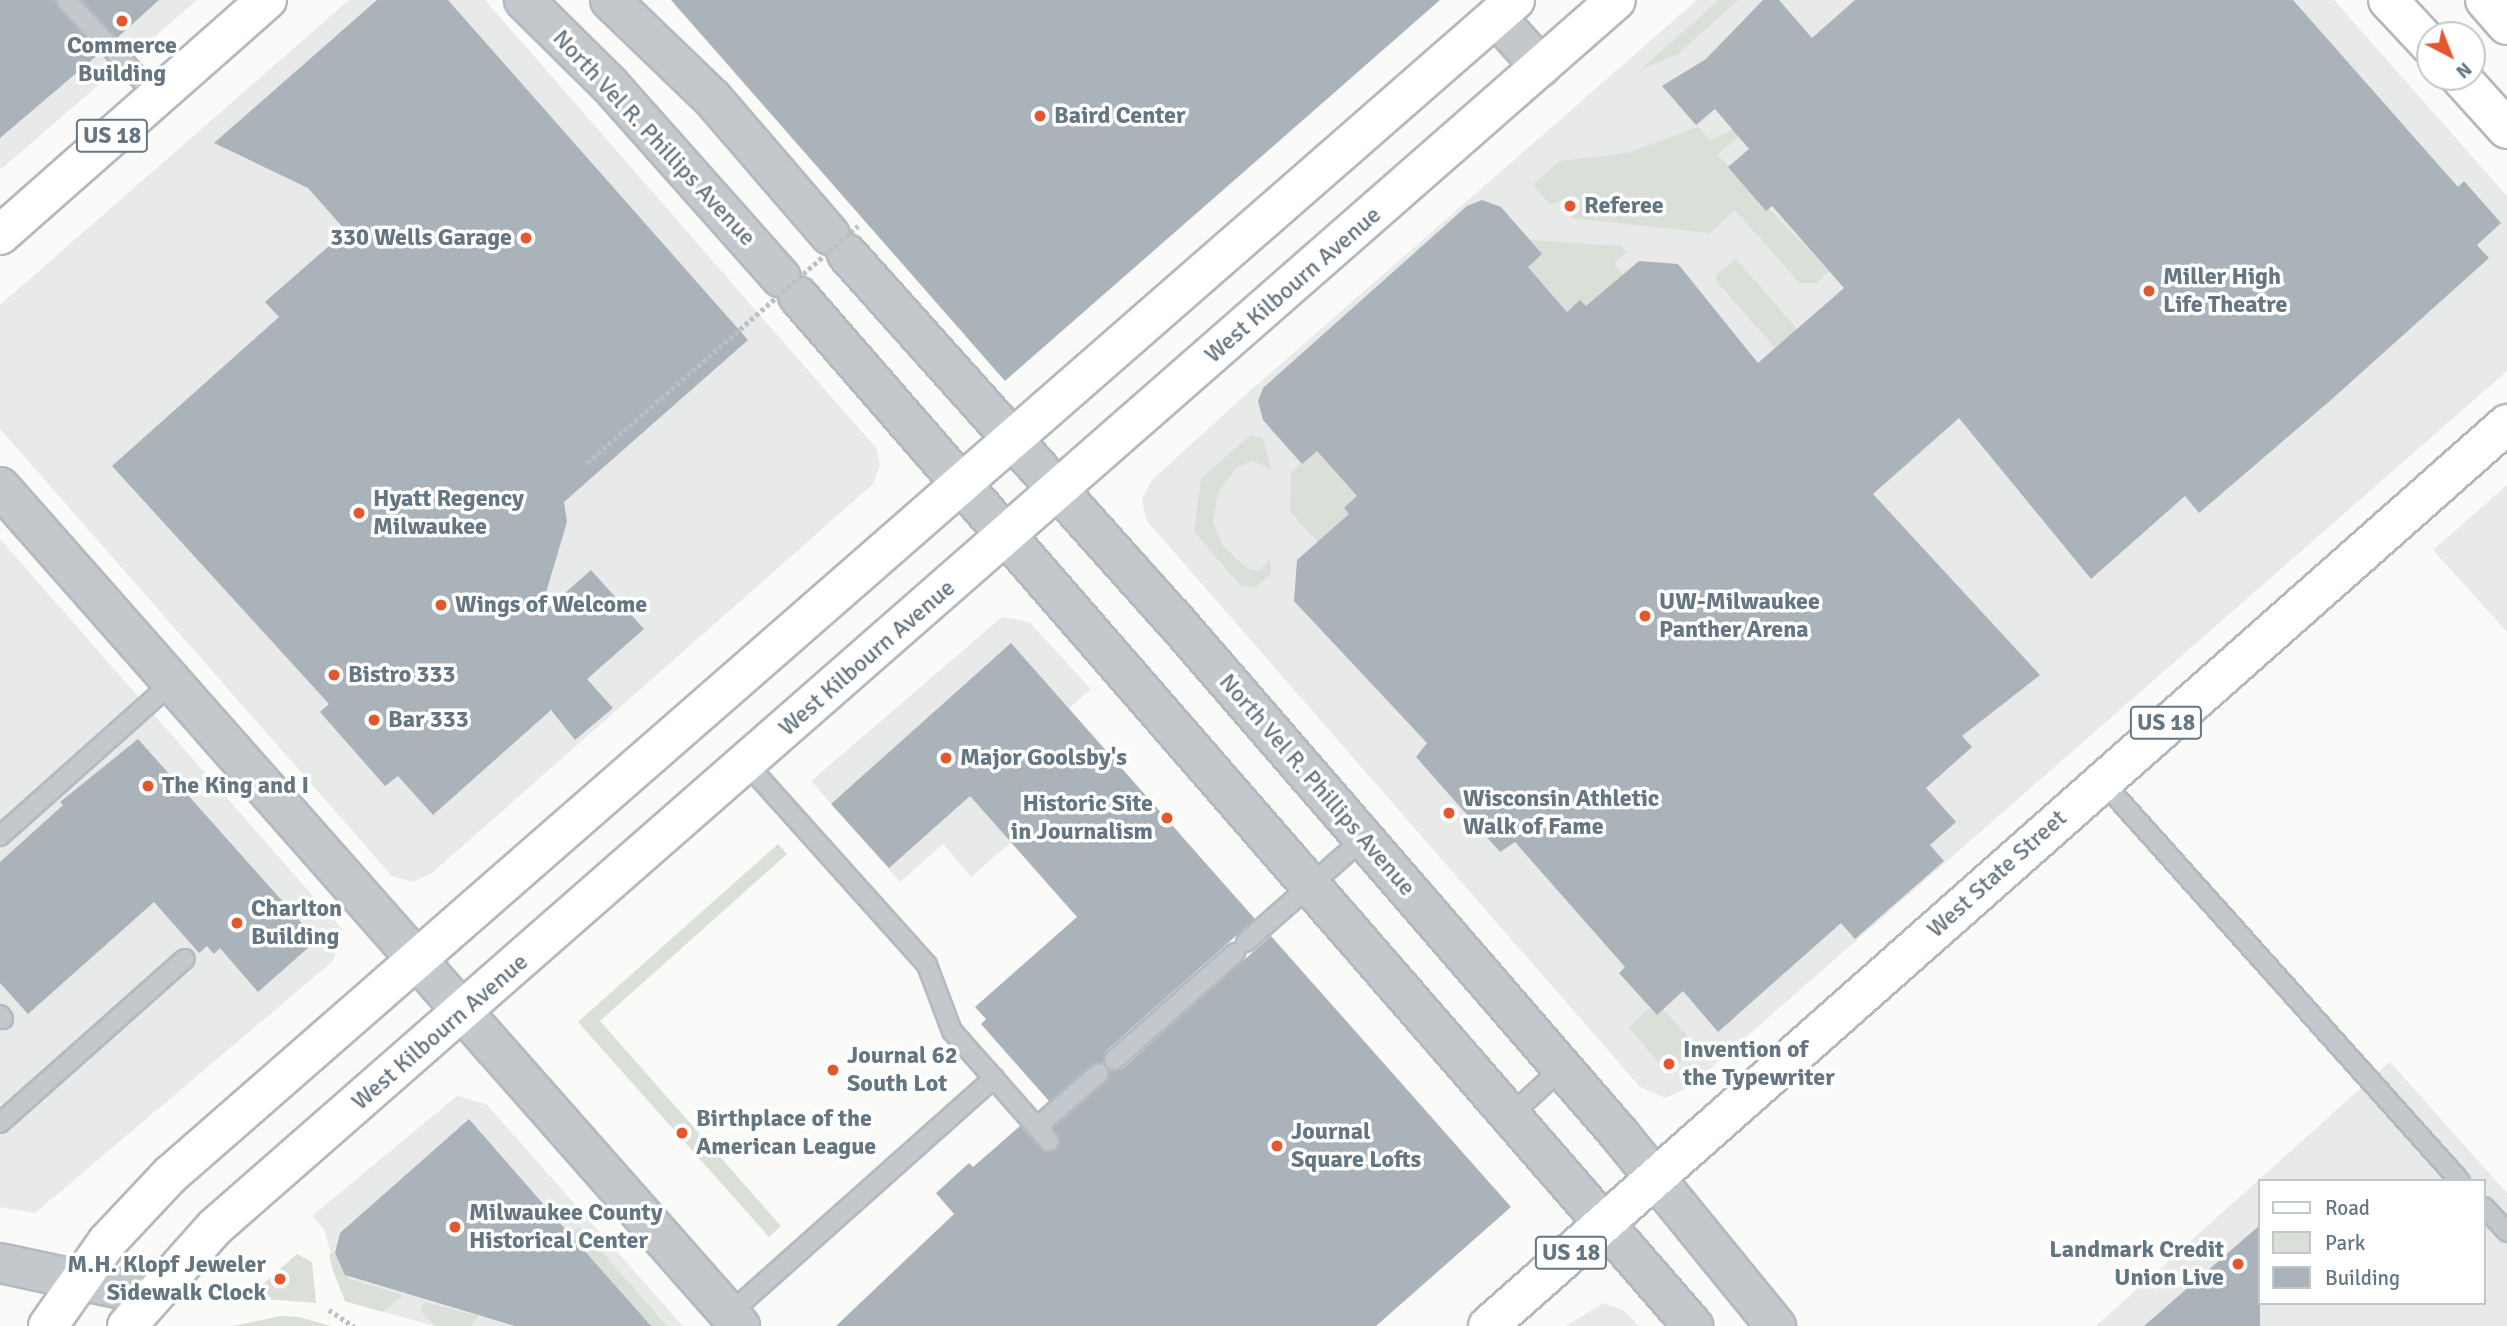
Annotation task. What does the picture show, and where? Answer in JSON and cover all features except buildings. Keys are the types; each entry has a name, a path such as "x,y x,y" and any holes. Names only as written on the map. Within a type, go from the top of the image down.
{"main road":[{"name":"US 18","path":"0,235 267,0"},
{"name":"West Kilbourn Avenue","path":"127,1326 149,1295 215,1227 1616,0"},
{"path":"2388,0 2416,30"},
{"path":"2485,0 2507,24"},
{"path":"48,1326 78,1280 143,1201 1506,8"},
{"path":"2472,91 2507,130"},
{"name":"West State Street","path":"1488,1326 1651,1178 2507,424"}],"street":[{"name":"North Vel R. Phillips Avenue","path":"524,0 609,84 789,287 1313,883 1693,1326"},
{"name":"North Vel R. Phillips Avenue","path":"610,0 712,98 845,238 1013,439 1562,1068 1776,1326"},
{"path":"1506,8 1541,67"},
{"path":"0,487 461,1013 735,1320"},
{"path":"0,1263 149,1295"}],"lane":[{"path":"66,0 157,97"},
{"path":"0,836 172,683"},
{"path":"746,763 927,965 952,1031 1043,1134 1099,1073"},
{"path":"2102,781 2458,1179"},
{"path":"1114,1060 1364,838"},
{"path":"0,1123 185,960"},
{"path":"1513,1113 1562,1068"},
{"path":"735,1320 994,1079"},
{"path":"2486,1209 2507,1233"}],"path":[{"path":"587,463 845,238"},
{"path":"329,1310 354,1326"}],"shaded area":[{"path":"0,0 197,0 0,170"},
{"path":"349,0 485,0 876,448 880,465 873,484 432,873 413,882 392,876 0,429 0,305"},
{"path":"1697,0 2334,0 2507,196 2507,371 1689,1087 1665,1098 1640,1087 1146,520 1142,499 1151,481 1243,397"},
{"path":"2507,485 2507,632 2433,550"},
{"path":"0,539 342,929 333,961 35,1213 0,1207"},
{"path":"1002,617 1029,622 1091,689 970,796 1011,842 971,877 943,844 900,882 811,781"},
{"path":"2390,1062 2507,1193 2507,1326 2096,1326 2258,1181 2258,1305 2486,1305 2486,1179 2260,1179"},
{"name":"Milwaukee County Historical Center","path":"457,1096 486,1104 683,1326 435,1326 345,1301 324,1229 312,1216"},
{"path":"1603,1303 1623,1310 1639,1326 1566,1326"}],"green space":[{"path":"1719,0 1738,0 1678,54 1640,70"},
{"path":"1698,127 1710,141 1735,128 1741,134 1717,155 1829,271 1817,283 1800,283 1735,210 1710,233 1571,218 1581,202 1574,195 1551,205 1533,185 1559,161 1628,153"},
{"path":"1530,240 1621,246 1627,252 1614,264 1626,279 1590,310 1567,312 1528,267 1542,254"},
{"path":"1736,259 1807,340 1785,359 1717,282 1716,275"},
{"path":"1250,435 1263,438 1271,469 1252,461 1236,468 1218,492 1213,522 1223,546 1248,569 1260,571 1270,559 1271,574 1256,587 1241,586 1194,532 1201,479"},
{"path":"1317,451 1357,496 1353,519 1318,542 1290,512 1291,472"},
{"path":"778,844 787,854 600,1021 781,1226 769,1237 578,1022"},
{"path":"1656,1001 1696,1046 1674,1068 1663,1067 1629,1028"},
{"path":"580,1227 667,1326 644,1326 571,1235"},
{"path":"335,1253 349,1279 403,1295 383,1312 345,1301 329,1254"},
{"path":"297,1254 312,1262 316,1303 265,1299 260,1287"},
{"path":"424,1302 478,1316 471,1326 435,1326 421,1311"},
{"path":"281,1316 299,1317 331,1326 233,1326"}],"place":[{"name":"Commerce Building","path":"122,21"},
{"name":"Baird Center","path":"1040,116"},
{"name":"Referee","path":"1570,206"},
{"name":"330 Wells Garage","path":"526,238"},
{"name":"Miller High Life Theatre","path":"2149,291"},
{"name":"Hyatt Regency Milwaukee","path":"359,513"},
{"name":"Wings of Welcome","path":"441,605"},
{"name":"UW-Milwaukee Panther Arena","path":"1645,616"},
{"name":"Bistro 333","path":"334,675"},
{"name":"Bar 333","path":"374,720"},
{"name":"Major Goolsby's","path":"946,758"},
{"name":"The King and I","path":"148,786"},
{"name":"Wisconsin Athletic Walk of Fame","path":"1449,813"},
{"name":"Historic Site in Journalism","path":"1167,818"},
{"name":"Charlton Building","path":"237,923"},
{"name":"Invention of the Typewriter","path":"1669,1064"},
{"name":"Journal 62 South Lot","path":"833,1070"},
{"name":"Birthplace of the American League","path":"682,1133"},
{"name":"Journal Square Lofts","path":"1277,1146"},
{"name":"Milwaukee County Historical Center","path":"455,1227"},
{"name":"Landmark Credit Union Live","path":"2238,1264"},
{"name":"M.H. Klopf Jeweler Sidewalk Clock","path":"280,1279"}]}
